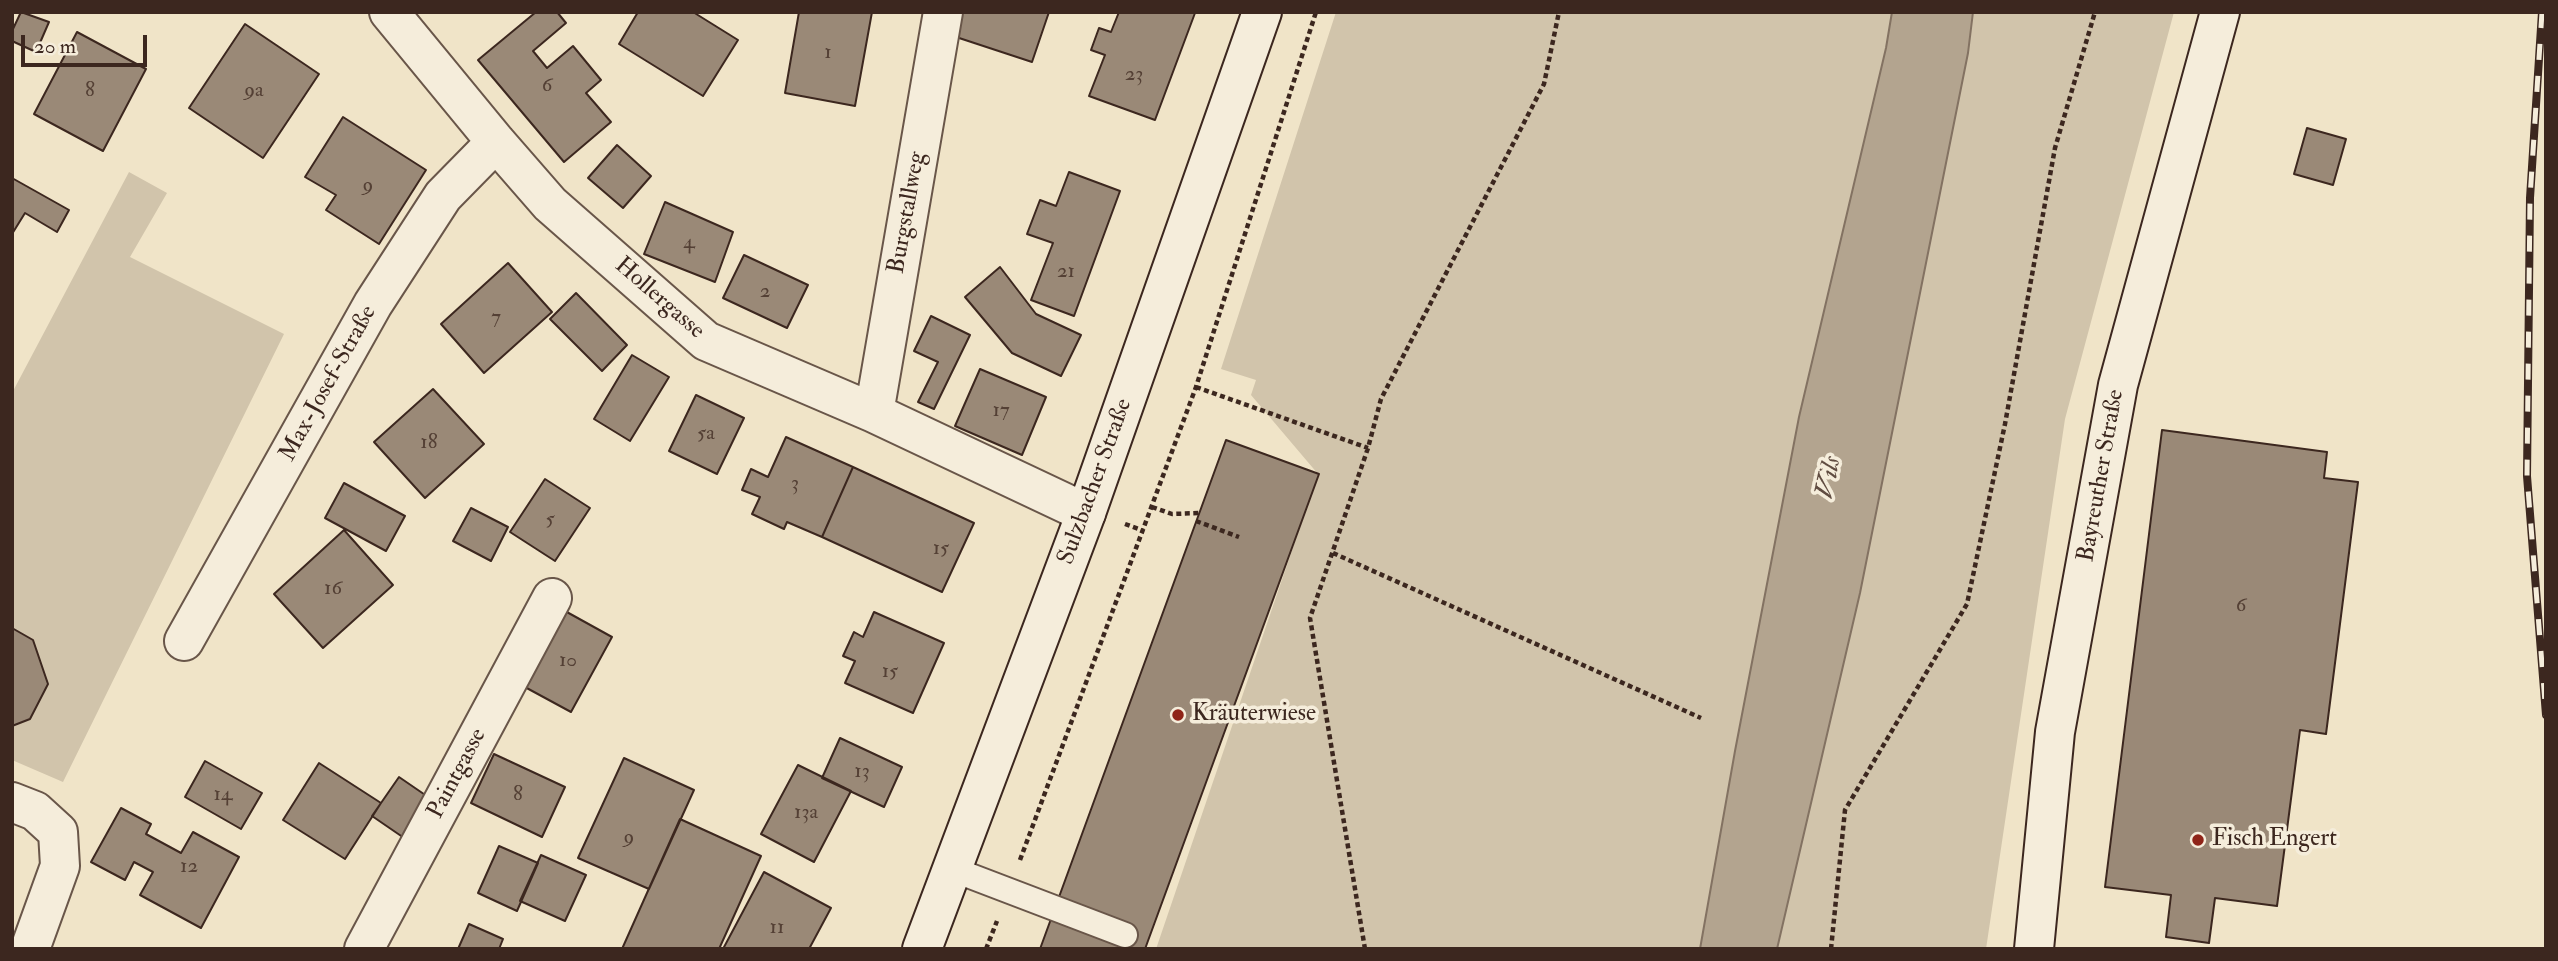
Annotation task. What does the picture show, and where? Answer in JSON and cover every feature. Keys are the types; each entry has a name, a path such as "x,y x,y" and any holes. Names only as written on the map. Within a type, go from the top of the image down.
{"street":[{"name":"Hollergasse","path":"389,12 495,142 550,204 706,341 874,414 1086,513"},
{"name":"Burgstallweg","path":"874,414 943,12"},
{"name":"Sulzbacher Straße","path":"922,949 1086,513 1262,12"},
{"name":"Bayreuther Straße","path":"2034,949 2055,732 2118,385 2220,12"},
{"name":"Max-Josef-Straße","path":"184,641 373,304 443,196 495,142"},
{"name":"Paintgasse","path":"364,949 552,598"},
{"path":"12,802 36,811 58,832 60,866 30,949"}],"lane":[{"path":"952,869 1125,934"}],"path":[{"path":"986,949 1196,387 1316,12"},
{"path":"1365,949 1310,618 1368,447 1381,399 1544,83 1559,12"},
{"path":"1831,949 1845,810 1967,604 2005,424 2055,148 2095,12"},
{"path":"1196,387 1368,447"},
{"path":"1152,507 1172,514 1199,513"},
{"path":"1196,522 1239,537"},
{"path":"1333,553 1701,718"}],"shaded area":[{"path":"1336,12 2174,12 2065,419 1986,949 1156,949 1318,474 1251,395 1256,380 1221,369"},
{"path":"129,172 167,193 130,257 284,334 63,782 12,760 12,393"}],"water":[{"name":"Vils","path":"1892,12 1973,12 1968,53 1860,593 1777,949 1700,949 1799,417 1886,48"}],"building":[{"path":"21,12 49,22 36,52 12,41 12,31"},
{"path":"536,12 557,12 566,23 533,51 547,68 573,46 601,80 586,93 611,122 564,162 478,60"},
{"path":"638,12 693,12 738,40 703,96 619,44"},
{"path":"799,12 872,12 855,106 785,93"},
{"path":"961,12 1049,12 1032,62 953,36"},
{"path":"1119,12 1195,13 1155,120 1089,96 1105,55 1091,50 1099,28 1111,32"},
{"path":"245,24 319,74 263,158 189,108"},
{"path":"77,32 146,69 103,151 34,114"},
{"path":"343,117 426,170 379,244 326,210 336,195 305,177"},
{"path":"2307,128 2346,139 2333,185 2294,174"},
{"path":"617,145 651,176 623,208 588,178"},
{"path":"1069,172 1120,191 1074,316 1031,300 1053,243 1027,234 1040,200 1056,206"},
{"path":"12,178 69,210 57,232 25,213 12,234"},
{"path":"665,202 733,232 715,282 644,254"},
{"path":"744,255 808,285 787,328 723,298"},
{"path":"508,263 552,312 484,373 441,324"},
{"path":"1000,267 1036,314 1081,335 1061,376 1012,353 965,297"},
{"path":"576,293 627,345 602,371 550,319"},
{"path":"931,316 970,335 934,409 918,402 938,362 914,351"},
{"path":"632,355 669,377 630,441 594,419"},
{"path":"980,369 1046,397 1022,455 955,426"},
{"path":"433,389 484,444 425,498 374,442"},
{"path":"696,395 744,418 717,474 669,451"},
{"path":"2162,430 2327,452 2324,478 2358,482 2326,734 2300,730 2277,906 2215,898 2209,943 2166,937 2171,895 2105,887"},
{"path":"786,437 853,467 822,537 787,522 784,529 752,514 760,497 742,490 751,469 768,477"},
{"name":"Kräuterwiese","path":"1226,440 1319,474 1145,949 1040,949"},
{"path":"853,467 974,523 942,592 822,537"},
{"path":"545,479 590,508 555,561 510,532"},
{"path":"344,483 405,516 386,551 325,518"},
{"path":"471,508 508,527 491,561 453,541"},
{"path":"344,530 393,585 323,648 274,594"},
{"path":"565,611 612,637 571,712 523,686"},
{"path":"874,612 944,643 913,713 845,683 855,661 843,656 854,632 863,637"},
{"path":"12,628 33,640 48,684 30,719 12,726"},
{"path":"840,738 902,767 884,807 822,778"},
{"path":"494,754 565,787 542,837 471,803"},
{"path":"624,758 694,790 649,889 578,858"},
{"path":"205,761 262,793 241,829 185,797"},
{"path":"319,763 381,803 345,859 283,820"},
{"path":"798,765 851,791 814,862 761,834"},
{"path":"399,777 434,801 407,840 372,816"},
{"path":"121,808 151,824 146,834 181,853 193,832 239,857 201,928 140,895 153,872 134,862 125,880 91,862"},
{"path":"680,819 761,856 719,949 622,949"},
{"path":"499,846 538,863 517,911 478,893"},
{"path":"541,855 586,875 565,921 520,901"},
{"path":"764,872 831,908 809,949 723,949"},
{"path":"469,924 503,939 499,949 458,949"}],"railway":[{"path":"2542,12 2530,198 2527,476 2546,715"}],"place":[{"name":"Kräuterwiese","path":"1178,715"},
{"name":"Fisch Engert","path":"2198,840"}]}
